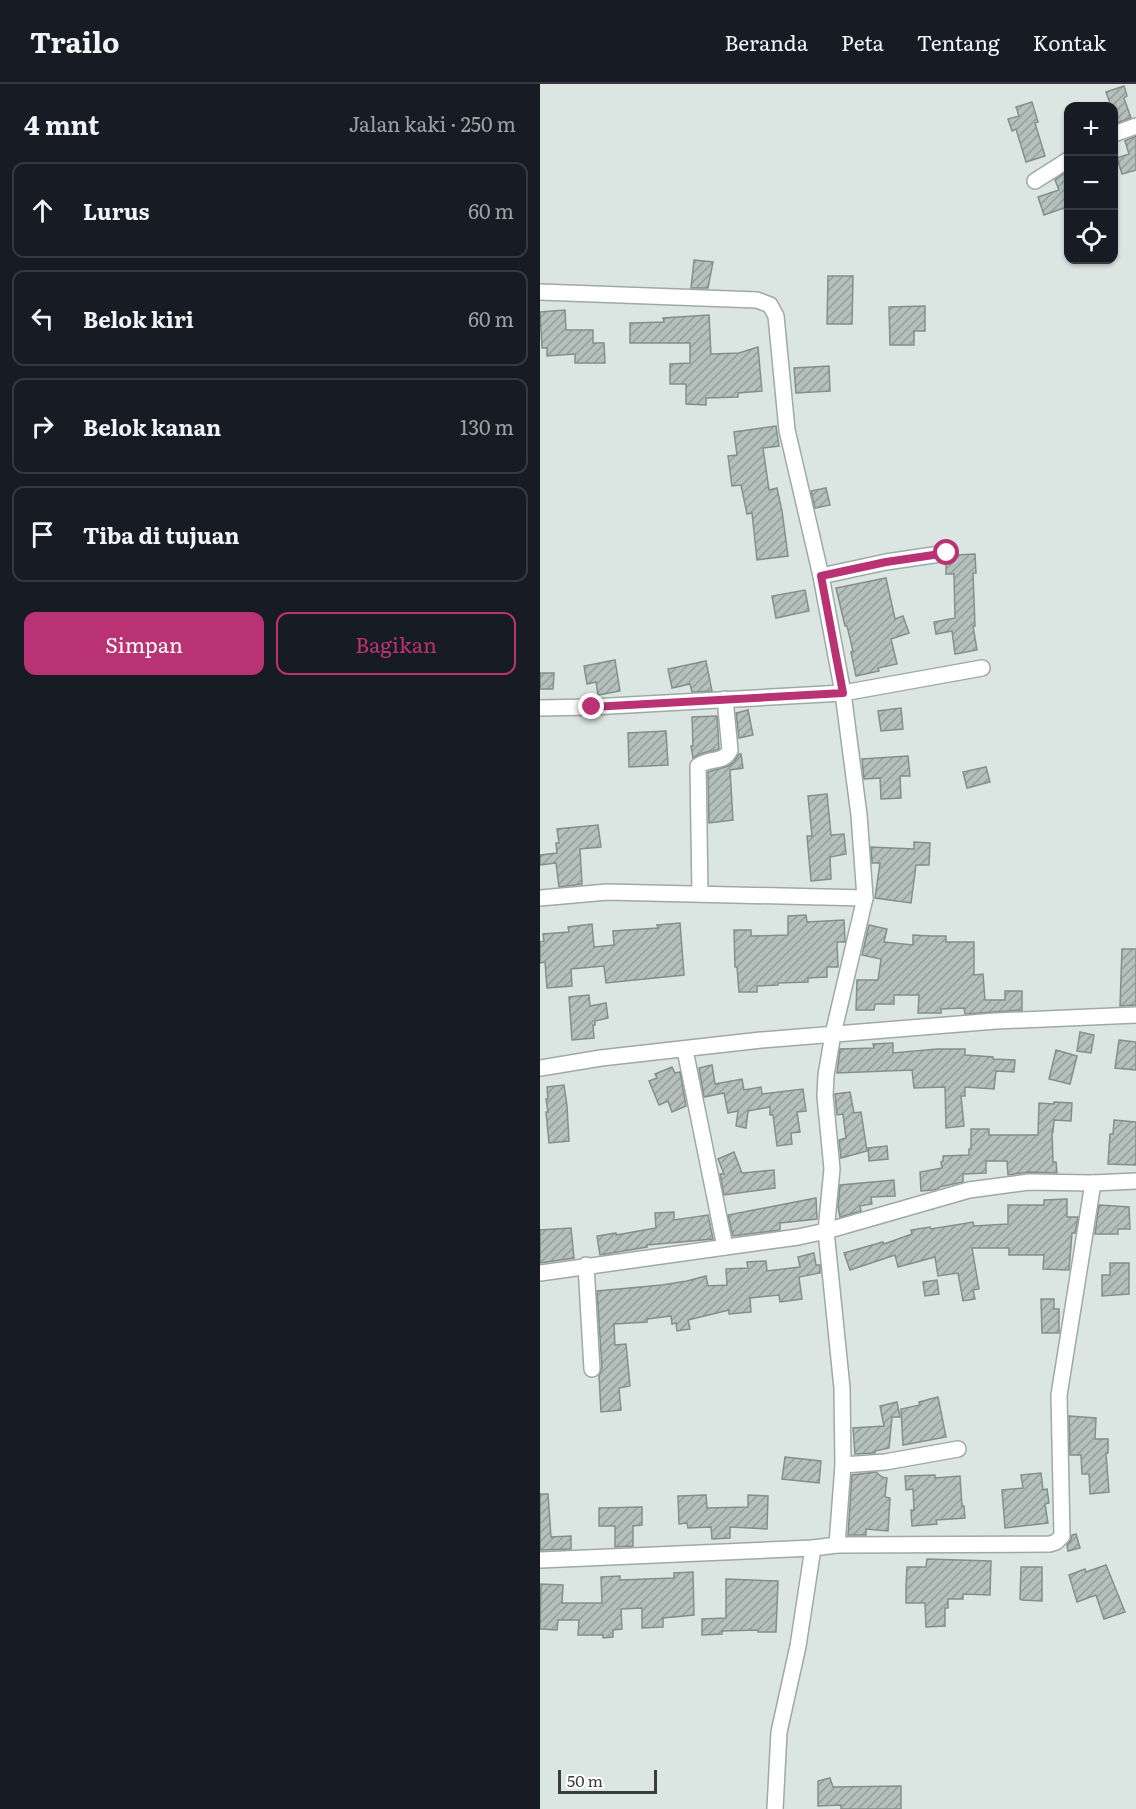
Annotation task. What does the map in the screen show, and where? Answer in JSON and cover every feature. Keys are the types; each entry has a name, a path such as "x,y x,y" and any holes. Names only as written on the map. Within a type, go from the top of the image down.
{"street":[{"path":"1118,132 1136,126"},
{"path":"1035,181 1064,163"},
{"path":"540,292 757,300 770,305 776,316 787,430 821,576 843,693 859,815 865,898 832,1034 826,1085 832,1168 826,1230 842,1388 843,1464 837,1545"},
{"path":"821,576 886,562 947,553"},
{"path":"540,708 843,693 981,668"},
{"path":"700,894 698,766 704,762 722,759 729,753 725,699"},
{"path":"540,898 607,892 865,898"},
{"path":"540,1068 601,1058 761,1040 996,1021 1136,1015"},
{"path":"685,1050 725,1247"},
{"path":"540,1272 798,1237 969,1190 1029,1182 1136,1181"},
{"path":"540,1560 837,1545 1050,1544 1060,1539 1062,1536 1059,1395 1093,1183"},
{"path":"586,1265 592,1368"},
{"path":"843,1464 885,1462 958,1449"},
{"path":"775,1809 779,1732 798,1646 813,1548"}],"building":[{"path":"1124,86 1127,96 1124,98 1131,118 1118,122 1118,102 1110,102 1106,92"},
{"path":"1032,102 1038,122 1035,123 1045,156 1026,162 1016,129 1012,131 1008,119 1019,116 1016,107"},
{"path":"1136,136 1136,170 1122,174 1118,158 1129,154 1125,141"},
{"path":"1064,174 1064,208 1044,215 1038,197 1059,190 1055,180"},
{"path":"694,260 713,262 708,288 691,288"},
{"path":"828,276 853,276 852,324 827,324"},
{"path":"925,306 925,331 914,331 914,345 890,345 889,307"},
{"path":"565,310 566,330 593,330 593,343 604,343 605,363 575,363 575,354 547,356 547,348 542,348 540,312"},
{"path":"709,315 711,354 739,353 758,347 762,391 738,393 738,397 706,398 706,405 686,404 686,384 670,384 670,364 690,363 690,343 630,343 630,323 664,322 663,318"},
{"path":"829,366 830,391 796,393 794,368"},
{"path":"776,426 779,446 763,448 769,490 777,488 788,556 757,560 752,513 747,514 741,485 732,486 728,456 737,455 734,432"},
{"path":"826,488 830,505 815,508 811,491"},
{"path":"975,554 976,573 973,573 975,626 973,626 977,650 955,654 952,631 936,634 934,622 955,618 954,574 946,574 946,563 953,561 956,555"},
{"path":"886,578 895,619 903,616 909,633 891,639 897,664 856,676 851,652 853,651 836,588"},
{"path":"805,590 809,611 776,618 772,596"},
{"path":"615,660 620,691 598,695 596,682 587,684 584,666"},
{"path":"706,661 712,691 692,692 690,684 672,688 668,669"},
{"path":"540,673 554,673 553,689 540,689"},
{"path":"901,708 903,729 881,731 878,711"},
{"path":"748,710 753,735 739,738 736,713"},
{"path":"717,716 719,749 693,758 692,717"},
{"path":"666,731 668,765 629,767 628,733"},
{"path":"741,754 743,768 730,770 733,820 709,823 708,772 728,766"},
{"path":"908,756 910,776 900,776 901,798 881,799 880,778 864,779 862,759"},
{"path":"986,767 990,782 967,788 963,772"},
{"path":"827,794 831,835 844,834 846,854 830,857 831,879 811,881 807,836 812,836 808,796"},
{"path":"598,825 601,847 580,849 582,884 559,887 556,863 540,865 540,855 557,853 556,843 559,843 557,829"},
{"path":"914,842 930,843 929,865 916,865 911,903 875,898 880,863 872,863 871,847 914,849"},
{"path":"806,915 807,922 844,920 845,942 837,942 838,967 827,967 827,977 808,978 808,982 757,986 757,992 739,992 737,967 735,967 734,930 751,930 751,936 788,935 788,916"},
{"path":"680,923 684,975 606,983 604,966 571,969 572,986 547,988 545,962 540,963 540,942 544,941 543,934 569,932 568,927 592,924 594,947 614,945 613,931 658,928 657,925"},
{"path":"869,925 887,929 884,942 913,945 913,935 946,936 946,942 974,942 974,975 983,974 985,1000 1005,1000 1005,991 1022,991 1022,1010 965,1014 964,1008 941,1009 941,1013 918,1013 919,995 894,995 894,1004 875,1004 874,1010 856,1010 857,980 878,980 881,959 862,955"},
{"path":"1122,949 1136,949 1136,1005 1120,1006"},
{"path":"589,995 590,1006 606,1003 608,1018 595,1021 594,1038 572,1040 569,997"},
{"path":"1080,1032 1094,1035 1091,1053 1077,1051"},
{"path":"1119,1040 1136,1042 1136,1070 1115,1068"},
{"path":"893,1043 893,1053 965,1049 965,1055 1015,1060 1014,1072 996,1071 994,1089 965,1087 965,1096 961,1096 964,1126 946,1128 945,1087 914,1088 912,1070 837,1073 840,1049 874,1048 873,1044"},
{"path":"1056,1050 1077,1056 1070,1084 1049,1079"},
{"path":"712,1065 715,1084 742,1079 744,1090 761,1087 762,1094 803,1089 806,1111 797,1112 800,1132 791,1133 792,1144 777,1146 770,1107 748,1111 746,1128 736,1126 738,1111 728,1113 724,1093 704,1097 699,1068"},
{"path":"672,1067 675,1073 680,1072 686,1106 672,1112 668,1101 659,1105 649,1081 657,1078 655,1074"},
{"path":"564,1085 569,1141 549,1143 546,1112 548,1112 547,1087"},
{"path":"850,1092 854,1113 861,1112 867,1151 841,1158 839,1140 846,1138 843,1114 837,1115 835,1094"},
{"path":"1054,1102 1072,1103 1071,1121 1054,1120 1053,1162 1056,1162 1057,1173 1029,1172 1008,1175 1007,1161 986,1161 986,1173 963,1174 963,1182 921,1191 920,1172 942,1168 943,1156 969,1155 971,1129 989,1129 989,1135 1038,1135 1039,1103 1054,1104"},
{"path":"1114,1120 1136,1122 1136,1165 1108,1164 1110,1134 1113,1134"},
{"path":"887,1146 888,1159 869,1161 868,1148"},
{"path":"734,1152 742,1173 774,1170 775,1188 724,1195 720,1174 724,1174 718,1159"},
{"path":"894,1180 895,1196 871,1197 872,1204 860,1206 861,1211 840,1217 838,1207 840,1185"},
{"path":"816,1198 817,1219 780,1223 780,1230 733,1236 728,1215"},
{"path":"1067,1199 1067,1217 1078,1217 1075,1233 1072,1233 1069,1270 1043,1269 1044,1255 1009,1255 1009,1248 972,1248 979,1289 973,1290 975,1299 963,1301 958,1273 938,1276 935,1257 898,1267 895,1255 850,1270 844,1253 883,1242 884,1244 912,1234 911,1230 973,1222 974,1226 1008,1224 1008,1205 1044,1205 1044,1200"},
{"path":"1099,1205 1129,1207 1130,1229 1118,1229 1118,1234 1095,1234"},
{"path":"674,1212 674,1220 708,1215 713,1239 647,1245 647,1247 600,1255 597,1236 656,1228 655,1213"},
{"path":"571,1228 574,1258 540,1263 540,1230"},
{"path":"814,1253 816,1265 820,1265 820,1273 799,1277 802,1299 780,1302 779,1295 750,1298 751,1312 729,1314 729,1310 688,1320 690,1329 677,1331 676,1323 672,1324 671,1316 647,1319 647,1322 614,1324 615,1345 626,1344 630,1386 619,1388 621,1410 601,1412 599,1376 602,1368 597,1291 662,1285 706,1276 708,1286 727,1285 726,1269 748,1268 747,1262 766,1261 767,1271 800,1267 798,1257"},
{"path":"1110,1263 1129,1263 1129,1294 1102,1296 1102,1275 1110,1275"},
{"path":"937,1280 939,1294 925,1296 923,1282"},
{"path":"1041,1299 1054,1299 1054,1309 1059,1309 1059,1333 1042,1333"},
{"path":"938,1397 946,1437 903,1445 901,1409 920,1405 919,1402"},
{"path":"897,1402 900,1417 892,1417 889,1448 875,1451 875,1453 855,1454 853,1428 884,1426 880,1406"},
{"path":"1069,1416 1096,1418 1095,1439 1108,1439 1108,1453 1106,1453 1109,1492 1090,1494 1089,1474 1082,1474 1081,1455 1070,1455"},
{"path":"785,1457 821,1461 819,1483 782,1479"},
{"path":"876,1472 887,1478 885,1497 890,1498 888,1531 866,1529 866,1535 848,1535 852,1475"},
{"path":"1041,1473 1043,1490 1047,1489 1049,1503 1045,1504 1048,1523 1005,1528 1002,1490 1023,1488 1021,1475"},
{"path":"935,1475 935,1478 960,1476 965,1518 936,1520 937,1524 912,1526 913,1489 906,1490 905,1476"},
{"path":"540,1494 548,1494 551,1537 571,1536 571,1549 540,1550"},
{"path":"706,1495 707,1508 748,1507 748,1495 768,1496 767,1529 730,1527 730,1538 712,1539 711,1527 688,1528 687,1523 679,1524 678,1496"},
{"path":"642,1507 642,1525 633,1526 633,1546 615,1547 615,1526 599,1526 599,1508"},
{"path":"1076,1534 1080,1548 1068,1551 1067,1545 1072,1535"},
{"path":"927,1559 991,1561 990,1595 963,1594 963,1599 948,1599 948,1608 945,1608 945,1626 926,1627 925,1603 906,1603 906,1586 907,1567 926,1567"},
{"path":"1106,1565 1125,1612 1104,1619 1096,1595 1077,1602 1069,1575"},
{"path":"1021,1567 1042,1567 1042,1601 1020,1599"},
{"path":"693,1572 694,1615 663,1618 663,1627 642,1628 642,1608 621,1609 622,1629 613,1630 613,1637 578,1635 579,1620 558,1620 557,1630 540,1629 541,1584 563,1585 562,1603 602,1603 601,1577 620,1576 620,1580 674,1578 674,1573"},
{"path":"726,1579 778,1581 776,1632 722,1631 722,1634 702,1635 702,1619 726,1618"},
{"path":"830,1778 833,1787 901,1786 901,1809 841,1809 841,1805 818,1806 818,1781"}],"route":[{"path":"592,707 843,693 821,576 886,562 947,553"}]}
